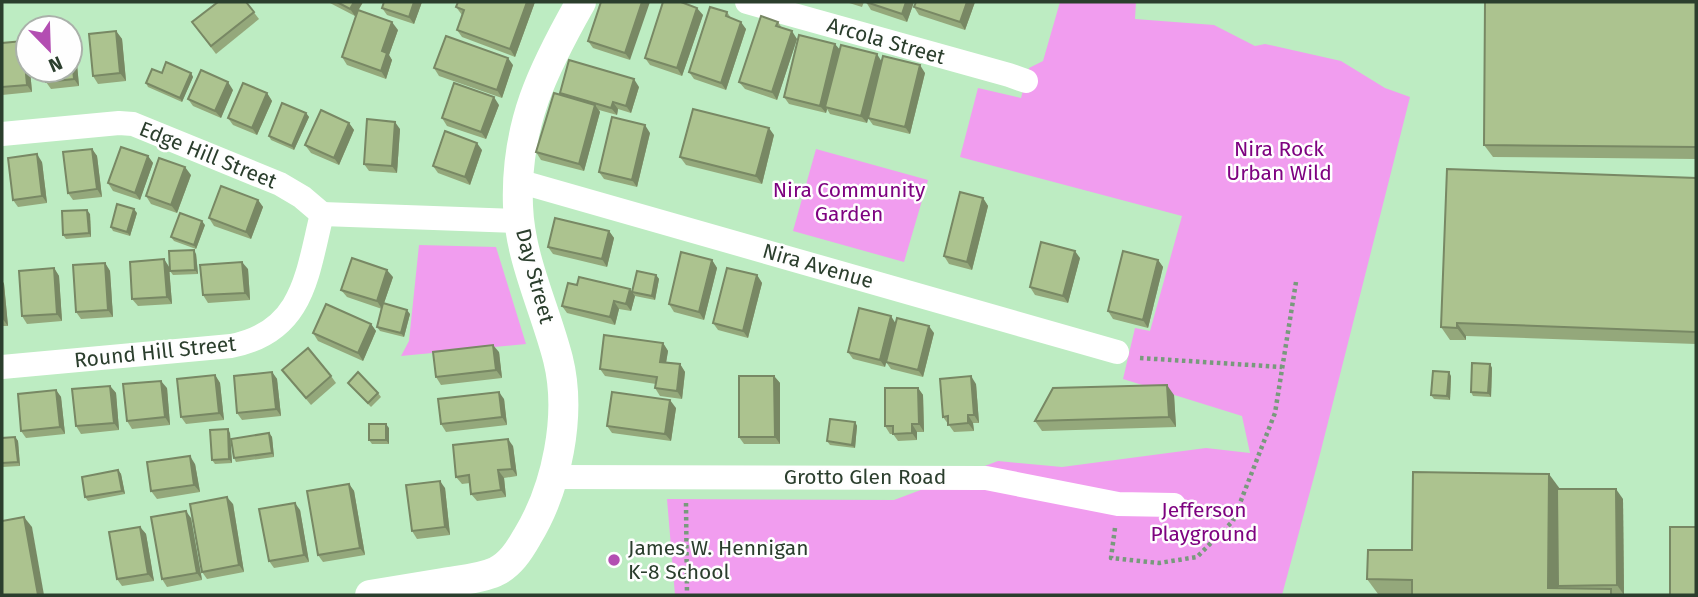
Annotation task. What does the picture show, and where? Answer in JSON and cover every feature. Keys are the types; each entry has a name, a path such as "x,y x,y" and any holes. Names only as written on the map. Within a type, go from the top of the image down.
{"street":[{"name":"Day Street","path":"370,595 471,579 497,571 514,556 542,510 553,477 562,423 563,385 555,347 528,263 519,221 518,181 521,145 532,102 552,55 581,2"},
{"name":"Arcola Street","path":"747,2 1026,81"},
{"name":"Edge Hill Street","path":"2,134 118,123 133,124 280,184 302,197 322,214"},
{"name":"Nira Avenue","path":"518,181 1117,352"},
{"path":"322,214 519,221"},
{"name":"Round Hill Street","path":"2,367 231,346 256,339 276,327 299,297 322,214"},
{"name":"Grotto Glen Road","path":"553,477 986,478 1118,504 1174,505"}],"path":[{"path":"1111,558 1159,563 1197,557 1233,521 1275,413 1296,282"},
{"path":"1117,352 1144,359 1282,367"},
{"path":"686,495 687,595"}],"green space":[{"path":"1060,2 1136,2 1135,19 1214,25 1255,46 1265,44 1341,61 1385,88 1410,97 1282,595 675,595 667,499 894,500 998,461 1062,467 1206,448 1250,453 1242,416 1123,379 1135,328 1150,331 1182,216 960,157 978,88 1021,98 1029,68 1043,61"},
{"name":"Nira Community Garden","path":"816,149 928,180 904,262 793,231"},
{"path":"419,245 496,247 526,344 401,356 409,341"}],"building":[{"path":"218,2 246,2 254,12 211,46 192,22"},
{"path":"337,2 354,2 350,9"},
{"path":"384,2 414,2 409,17 382,8"},
{"path":"458,2 527,2 510,49 457,30 464,10 456,7"},
{"path":"601,2 642,2 625,53 588,41"},
{"path":"663,2 681,2 697,8 677,68 645,58"},
{"path":"866,2 906,2 902,14"},
{"path":"916,2 967,2 960,22 914,7"},
{"path":"1485,2 1696,2 1696,147 1484,145"},
{"path":"710,7 727,12 726,16 741,22 721,83 689,72"},
{"path":"358,10 392,22 382,51 387,53 381,71 342,57"},
{"path":"761,16 778,22 776,26 792,31 772,92 739,82"},
{"path":"116,31 120,73 93,76 89,34"},
{"path":"799,35 835,44 820,106 784,97"},
{"path":"446,36 508,58 497,90 434,68"},
{"path":"14,42 14,84 27,85 2,87 2,43"},
{"path":"841,45 877,54 861,116 825,107"},
{"path":"883,56 920,65 905,127 868,118"},
{"path":"569,60 634,79 626,106 613,102 611,108 560,93"},
{"path":"166,62 191,73 180,98 146,83 152,69 162,73"},
{"path":"201,70 228,82 215,111 188,99"},
{"path":"243,83 267,93 252,128 228,118"},
{"path":"454,83 494,97 481,132 442,118"},
{"path":"554,93 595,105 579,164 536,152"},
{"path":"282,103 306,113 292,146 269,136"},
{"path":"693,109 769,128 756,176 680,157"},
{"path":"321,110 349,123 334,158 305,145"},
{"path":"612,117 645,125 632,180 599,172"},
{"path":"367,119 395,122 392,166 364,164"},
{"path":"445,131 477,143 465,177 433,166"},
{"path":"121,147 148,156 135,193 108,183"},
{"path":"92,149 97,189 68,193 63,152"},
{"path":"37,154 42,196 13,200 8,158"},
{"path":"159,158 185,167 171,205 146,196"},
{"path":"1447,169 1696,178 1696,332 1457,323 1457,328 1441,327"},
{"path":"221,186 258,200 246,232 209,218"},
{"path":"960,192 983,198 967,262 944,256"},
{"path":"117,204 134,209 127,232 111,227"},
{"path":"87,210 89,233 63,235 62,211"},
{"path":"180,213 202,221 194,245 171,237"},
{"path":"555,218 609,231 602,259 548,247"},
{"path":"1041,242 1075,251 1063,296 1030,287"},
{"path":"194,250 195,270 170,271 169,251"},
{"path":"1123,251 1158,260 1143,320 1108,311"},
{"path":"681,252 712,260 699,312 669,304"},
{"path":"352,258 387,270 377,301 341,290"},
{"path":"164,259 167,297 132,299 130,262"},
{"path":"242,262 245,293 203,295 200,265"},
{"path":"105,263 108,310 76,312 73,265"},
{"path":"54,268 57,314 22,316 19,271"},
{"path":"727,268 757,275 743,331 713,323"},
{"path":"637,271 656,275 652,296 632,292"},
{"path":"579,277 630,289 626,304 614,301 610,317 562,306 568,283 577,285"},
{"path":"383,303 407,310 401,333 377,327"},
{"path":"326,304 371,324 358,353 313,333"},
{"path":"859,308 891,316 880,360 848,352"},
{"path":"897,318 929,326 918,370 886,362"},
{"path":"604,335 663,343 660,362 680,364 677,391 655,388 657,377 600,369"},
{"path":"493,345 496,370 436,377 433,352"},
{"path":"308,348 331,376 306,398 282,370"},
{"path":"1472,363 1490,364 1488,393 1471,392"},
{"path":"1433,371 1449,372 1447,396 1431,395"},
{"path":"272,372 276,409 237,413 234,376"},
{"path":"358,372 378,393 368,403 348,383"},
{"path":"215,375 219,413 181,417 177,379"},
{"path":"739,376 774,376 775,437 739,437"},
{"path":"971,376 974,415 968,415 968,423 948,425 948,416 943,417 940,379"},
{"path":"161,381 165,417 127,421 123,384"},
{"path":"1167,385 1169,417 1035,421 1053,388"},
{"path":"110,386 114,423 76,426 72,389"},
{"path":"885,388 918,388 919,424 912,424 912,433 893,434 893,426 885,426"},
{"path":"56,390 60,427 21,431 18,394"},
{"path":"499,392 502,417 441,424 438,399"},
{"path":"612,392 670,400 665,434 607,426"},
{"path":"830,419 855,422 852,445 827,441"},
{"path":"369,424 386,424 386,440 369,440"},
{"path":"228,429 229,459 212,460 210,430"},
{"path":"269,433 272,453 234,458 231,439"},
{"path":"15,437 18,462 2,463 2,438"},
{"path":"508,439 512,469 498,470 501,490 471,494 469,475 456,477 453,445"},
{"path":"190,456 194,485 151,491 147,462"},
{"path":"118,470 122,491 85,497 82,477"},
{"path":"1413,472 1549,474 1548,588 1611,589 1611,595 1412,595 1412,580 1367,579 1368,550 1412,550"},
{"path":"440,481 445,527 412,531 406,485"},
{"path":"349,484 360,548 318,555 307,491"},
{"path":"1557,489 1616,489 1617,585 1558,586"},
{"path":"227,497 239,565 202,572 190,504"},
{"path":"295,503 304,555 269,561 259,509"},
{"path":"186,511 197,573 162,579 151,517"},
{"path":"24,517 38,595 2,595 2,521"},
{"path":"140,527 148,574 117,579 109,532"},
{"path":"1670,527 1696,527 1696,595 1670,595"}],"place":[{"name":"James W. Hennigan K-8 School","path":"614,560"}],"park label":[{"name":"Nira Rock Urban Wild","path":"1279,161"},
{"name":"Jefferson Playground","path":"1204,522"}]}
